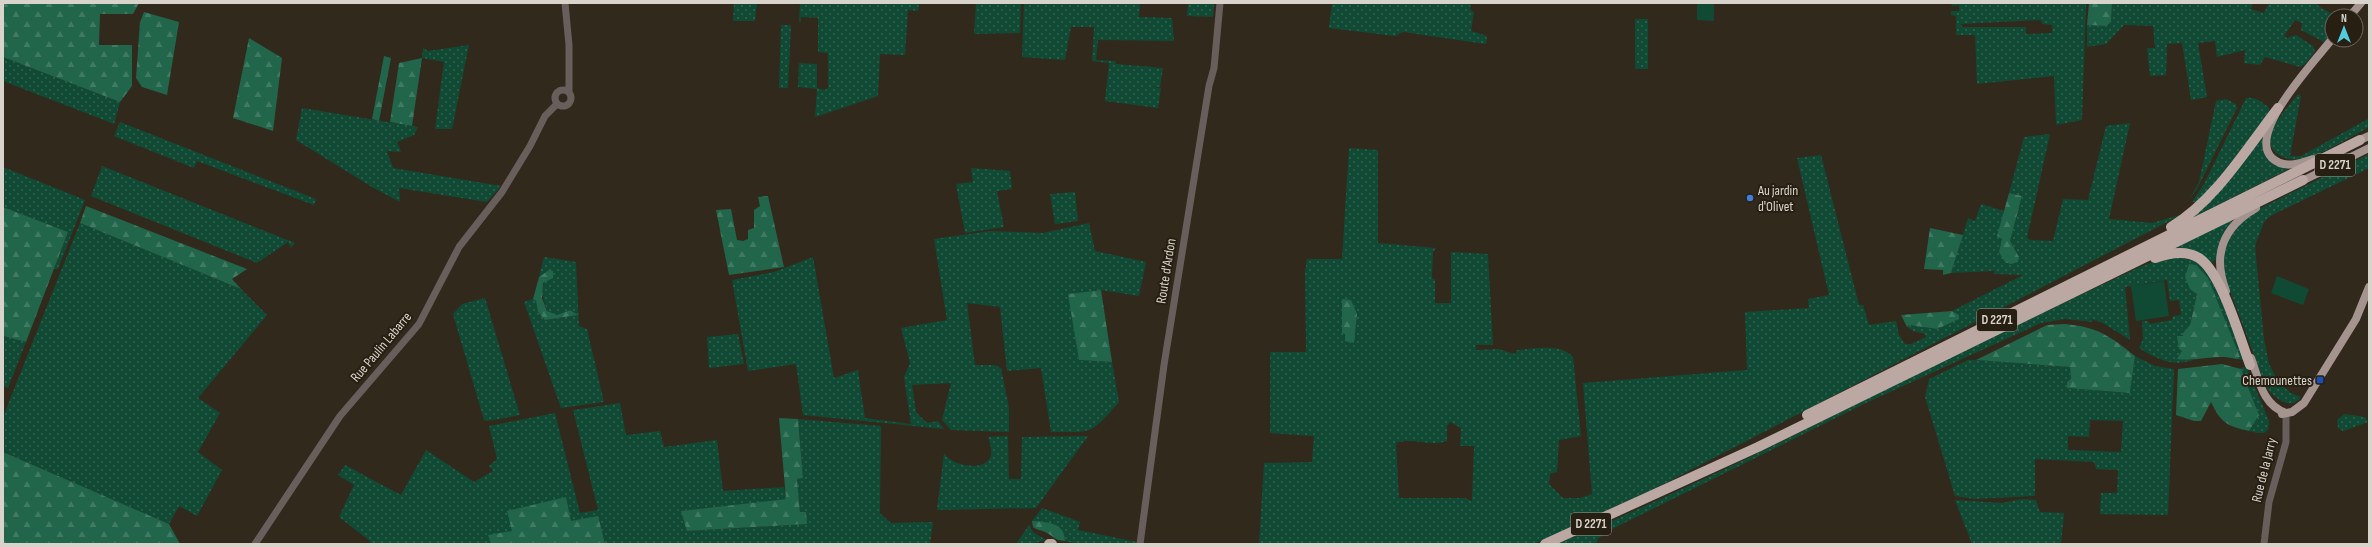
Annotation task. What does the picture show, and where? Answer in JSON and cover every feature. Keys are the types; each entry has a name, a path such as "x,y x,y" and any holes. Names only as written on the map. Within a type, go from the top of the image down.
{"highway":[{"path":"2097,270 2183,220 2205,201 2278,108"},
{"name":"D 2271","path":"1636,504 1842,397 2365,138"},
{"name":"D 2271","path":"1545,544 1636,504 1758,447 2303,180"},
{"path":"2112,273 2166,254 2184,253 2199,257 2209,266 2219,282 2250,365"}],"main road":[{"path":"2325,48 2278,108 2268,131 2266,141 2271,157 2282,164 2290,166 2365,138"},
{"name":"D 2271","path":"2303,180 2369,148"},
{"path":"2286,414 2273,407 2268,402 2223,283 2220,257 2225,237 2242,216 2303,180"},
{"path":"2250,365 2265,404 2278,414 2286,414 2298,409 2304,403 2356,318 2369,287"}],"street":[{"path":"565,3 568,32 569,92 571,97 569,104 564,106 558,104 556,97 560,91 568,61"},
{"name":"Route d'Ardon","path":"1140,544 1167,348 1209,86 1214,68 1220,3"},
{"path":"560,91 569,92"},
{"name":"Rue Paulin Labarre","path":"255,544 340,416 419,324 459,247 506,187 545,116 558,104"},
{"name":"Rue de la Jarry","path":"2264,544 2269,502 2286,442 2286,414"}],"green space":[{"path":"3,3 139,3 133,14 100,14 99,45 132,45 132,86 120,102 3,57"},
{"path":"734,3 757,3 755,21 733,21"},
{"path":"800,3 919,3 918,11 908,10 905,55 880,54 878,96 815,117 817,89 798,87 799,63 817,64 817,88 825,90 828,88 828,53 818,52 818,18 801,17 801,22 799,22"},
{"path":"976,3 1021,3 1020,33 974,34"},
{"path":"1024,3 1140,3 1139,17 1172,18 1174,41 1098,40 1096,60 1115,61 1116,64 1163,68 1160,87 1154,87 1161,88 1158,108 1105,101 1109,63 1092,61 1094,27 1071,27 1065,60 1022,57"},
{"path":"1188,3 1214,3 1213,17 1187,16"},
{"path":"1327,3 1470,3 1471,11 1474,12 1471,31 1487,36 1486,44 1403,32 1395,36 1329,28 1332,4"},
{"path":"1697,3 1714,3 1714,21 1697,20"},
{"path":"1951,3 2086,3 2082,120 2056,125 2054,76 1977,84 1975,35 1956,35 1956,16 1951,15 1951,11 1959,11 1959,5 1952,6","holes":["2041,20 2042,24 2052,25 2052,33 2026,34 2026,27 1962,27 1961,24"]},
{"path":"2089,3 2112,3 2111,22 2107,26 2087,25"},
{"path":"2112,3 2253,3 2251,9 2264,13 2269,3 2318,3 2317,5 2324,9 2324,42 2301,30 2302,23 2295,20 2284,36 2287,38 2296,35 2313,46 2315,52 2305,64 2300,67 2265,57 2260,65 2244,63 2245,50 2217,57 2215,41 2198,43 2207,97 2191,100 2182,43 2167,44 2166,75 2150,76 2147,48 2155,48 2153,26 2124,25 2106,44 2087,47 2087,25 2108,26 2111,22"},
{"path":"144,12 179,22 167,95 142,87 136,78 140,22"},
{"path":"1635,19 1648,19 1648,69 1635,69"},
{"path":"781,25 791,25 788,88 779,88"},
{"path":"249,38 282,58 273,131 233,118"},
{"path":"469,45 452,129 435,129 444,62 422,58 423,48 428,51"},
{"path":"384,56 391,58 379,121 372,119"},
{"path":"3,57 120,102 114,124 3,81"},
{"path":"422,58 412,126 390,122 399,63"},
{"path":"2298,94 2301,96 2290,156 2301,156 2368,119 2369,127 2332,148 2309,157 2290,159 2283,157 2272,149 2270,141 2271,133 2281,115"},
{"path":"2246,98 2253,98 2261,102 2269,108 2269,114 2205,195 2197,202 2192,202 2204,184"},
{"path":"2226,99 2236,104 2237,108 2197,189 2190,198 2199,182 2216,101"},
{"path":"302,108 418,127 414,135 397,142 401,152 387,151 393,168 501,186 487,202 399,188 400,202 372,187 296,140"},
{"path":"120,122 316,199 314,205 197,161 194,168 114,136"},
{"path":"2130,123 2109,219 2152,223 2180,215 1660,486 1534,544 1259,544 1264,463 1312,462 1314,436 1270,433 1270,352 1306,352 1305,273 1307,259 1342,259 1349,148 1378,150 1378,243 1436,248 1433,252 1432,278 1435,280 1435,303 1451,303 1451,252 1488,254 1493,345 1476,345 1476,350 1498,349 1515,354 1517,350 1554,348 1568,353 1573,357 1581,436 1559,440 1557,472 1550,474 1549,484 1563,498 1580,498 1592,494 1583,383 1747,370 1745,312 1809,308 1808,299 1829,295 1797,158 1821,155 1859,305 1863,305 1869,325 1896,321 1899,335 1905,344 1911,344 1926,337 1925,334 1913,331 1907,327 1908,325 1937,329 1959,315 1952,311 2023,275 1994,274 1995,271 1951,273 1968,218 1975,221 1981,204 2004,211 2002,239 2019,257 2010,241 2022,196 2009,193 2024,137 2050,134 2027,238 2031,240 2053,241 2063,199 2088,200 2106,126","holes":["1450,422 1461,428 1460,446 1474,446 1472,501 1465,498 1399,498 1396,443 1402,441 1440,443 1447,441 1447,426"]},
{"path":"2266,128 2263,147 2291,168 2186,221 2207,205"},
{"path":"2369,154 2369,168 2272,215 2264,222 2255,246 2264,339 2269,364 2279,383 2291,393 2301,397 2297,401 2287,403 2278,399 2266,387 2224,275 2223,257 2227,240 2247,215"},
{"path":"102,166 295,243 291,248 288,242 257,263 91,196"},
{"path":"3,167 85,200 58,269 54,269 68,232 3,207"},
{"path":"971,168 1010,171 1012,189 997,191 1004,227 965,233 956,184 973,182"},
{"path":"1075,192 1078,221 1055,224 1050,194"},
{"path":"2009,193 2022,196 2010,241 2019,257 2018,262 2011,264 2005,262 1999,252 2002,239 1997,236"},
{"path":"768,196 784,267 729,275 716,210 731,209 737,240 743,241 748,239 748,230 754,228 754,210 760,206 758,197"},
{"path":"86,206 247,269 232,279 241,289 80,223"},
{"path":"3,207 68,232 26,342 3,336"},
{"path":"2236,217 2228,226 2223,236 2217,259 2211,263 2172,250"},
{"path":"80,223 241,289 267,315 198,398 220,413 198,452 222,470 197,516 179,506 169,524 3,452 3,417"},
{"path":"1089,223 1095,251 1146,262 1139,296 1101,290 1069,294 1079,360 1112,362 1119,402 1102,421 1090,429 1076,432 1051,432 1041,368 1007,371 1000,307 967,303 975,365 995,365 1001,368 1009,408 1009,432 951,430 942,420 951,383 912,385 916,412 927,423 938,421 944,429 803,415 796,364 748,371 732,280 774,272 813,257 834,378 858,370 865,418 911,424 904,377 910,363 901,328 947,320 934,239 990,231 1043,233"},
{"path":"1930,228 1963,235 1951,273 1943,275 1943,270 1924,269"},
{"path":"544,257 576,262 579,326 587,329 604,402 561,408 524,302 533,299 536,301 538,312 545,320 578,315 570,310 557,315 547,311 541,290 549,270 539,277"},
{"path":"2172,257 2196,260 2213,280 2244,355 2243,360 2236,359 2240,357 2197,294 2190,325 2183,333 2183,360 2193,360 2178,363 2165,361 2152,356 2139,348 2143,339 2142,321 2148,321 2150,324 2172,320 2173,316 2181,315 2179,300 2170,301 2167,280 2125,287 2130,340 2103,323 2091,319 2093,322 2065,319 2041,323 1868,402 1608,531 1598,539 1596,544 1556,544 1664,497 1771,447 2130,271 2155,261"},
{"path":"2189,264 2196,265 2208,278 2240,357 2236,359 2229,357 2214,357 2185,360 2177,359 2182,351 2179,349 2177,336 2183,336 2183,333 2190,325 2197,294 2190,289 2185,277"},
{"path":"549,270 553,271 553,278 543,283 542,298 547,311 557,315 570,310 578,315 545,320 538,312 536,301 533,299 539,277"},
{"path":"2277,276 2309,289 2303,305 2271,293"},
{"path":"2164,281 2169,316 2136,321 2131,286"},
{"path":"1101,290 1112,362 1079,360 1068,294"},
{"path":"485,298 520,415 488,421 484,420 453,314 462,304"},
{"path":"1342,299 1351,300 1357,314 1354,343 1345,341 1345,334 1342,333"},
{"path":"1952,311 1959,315 1959,319 1937,329 1909,325 1907,327 1901,315"},
{"path":"2065,324 2095,330 2111,338 2135,356 2130,393 2067,388 2067,382 2071,379 2070,367 1976,360 2047,325"},
{"path":"738,334 744,364 709,368 707,337"},
{"path":"3,336 26,342 8,388 3,386"},
{"path":"2135,356 2155,366 2174,369 2168,515 2100,514 2101,493 2117,493 2118,470 2096,469 2094,462 2035,459 2035,496 1975,499 1955,496 1925,397 1929,379 1968,360 2070,367 2071,379 2067,382 2067,388 2130,393","holes":["2090,420 2123,421 2121,452 2068,450 2068,436 2089,437"]},
{"path":"2222,364 2241,369 2259,415 2249,431 2230,425 2222,419 2211,402 2201,421 2194,421 2176,415 2178,369"},
{"path":"2243,367 2247,368 2269,421 2268,429 2264,433 2249,431 2259,415 2241,369"},
{"path":"620,403 626,435 660,431 664,447 717,440 723,491 784,487 787,499 682,511 687,531 807,524 800,512 797,479 803,478 798,419 881,426 880,513 891,523 933,522 930,544 369,544 370,541 339,517 354,485 338,475 345,465 401,495 426,450 474,482 493,471 489,466 497,459 489,426 555,413 580,513 598,510 573,410"},
{"path":"2344,414 2365,417 2368,422 2343,431 2338,428 2337,420"},
{"path":"779,418 798,419 803,478 797,479 800,512 806,512 807,524 687,531 681,511 786,499"},
{"path":"1008,436 1009,479 1021,479 1022,437 1088,436 1036,508 937,510 944,453 948,458 961,464 976,466 988,461 991,455 991,446 988,437"},
{"path":"3,452 169,524 180,544 3,544"},
{"path":"566,497 571,521 598,516 605,544 491,544 488,535 512,531 507,511"},
{"path":"2022,499 2036,500 2040,512 2064,513 2061,544 1972,544 1955,500 2002,503"},
{"path":"1042,508 1080,522 1078,530 1137,542 1136,544 1077,544 1065,541 1065,537 1032,521"},
{"path":"1032,521 1054,524 1062,530 1065,541 1056,539 1048,533 1034,528"},
{"path":"1029,525 1033,532 1046,540 1032,544 1016,544"}],"place":[{"name":"Au jardin d'Olivet","path":"1750,198"},
{"name":"Chemounettes","path":"2320,380"}]}
